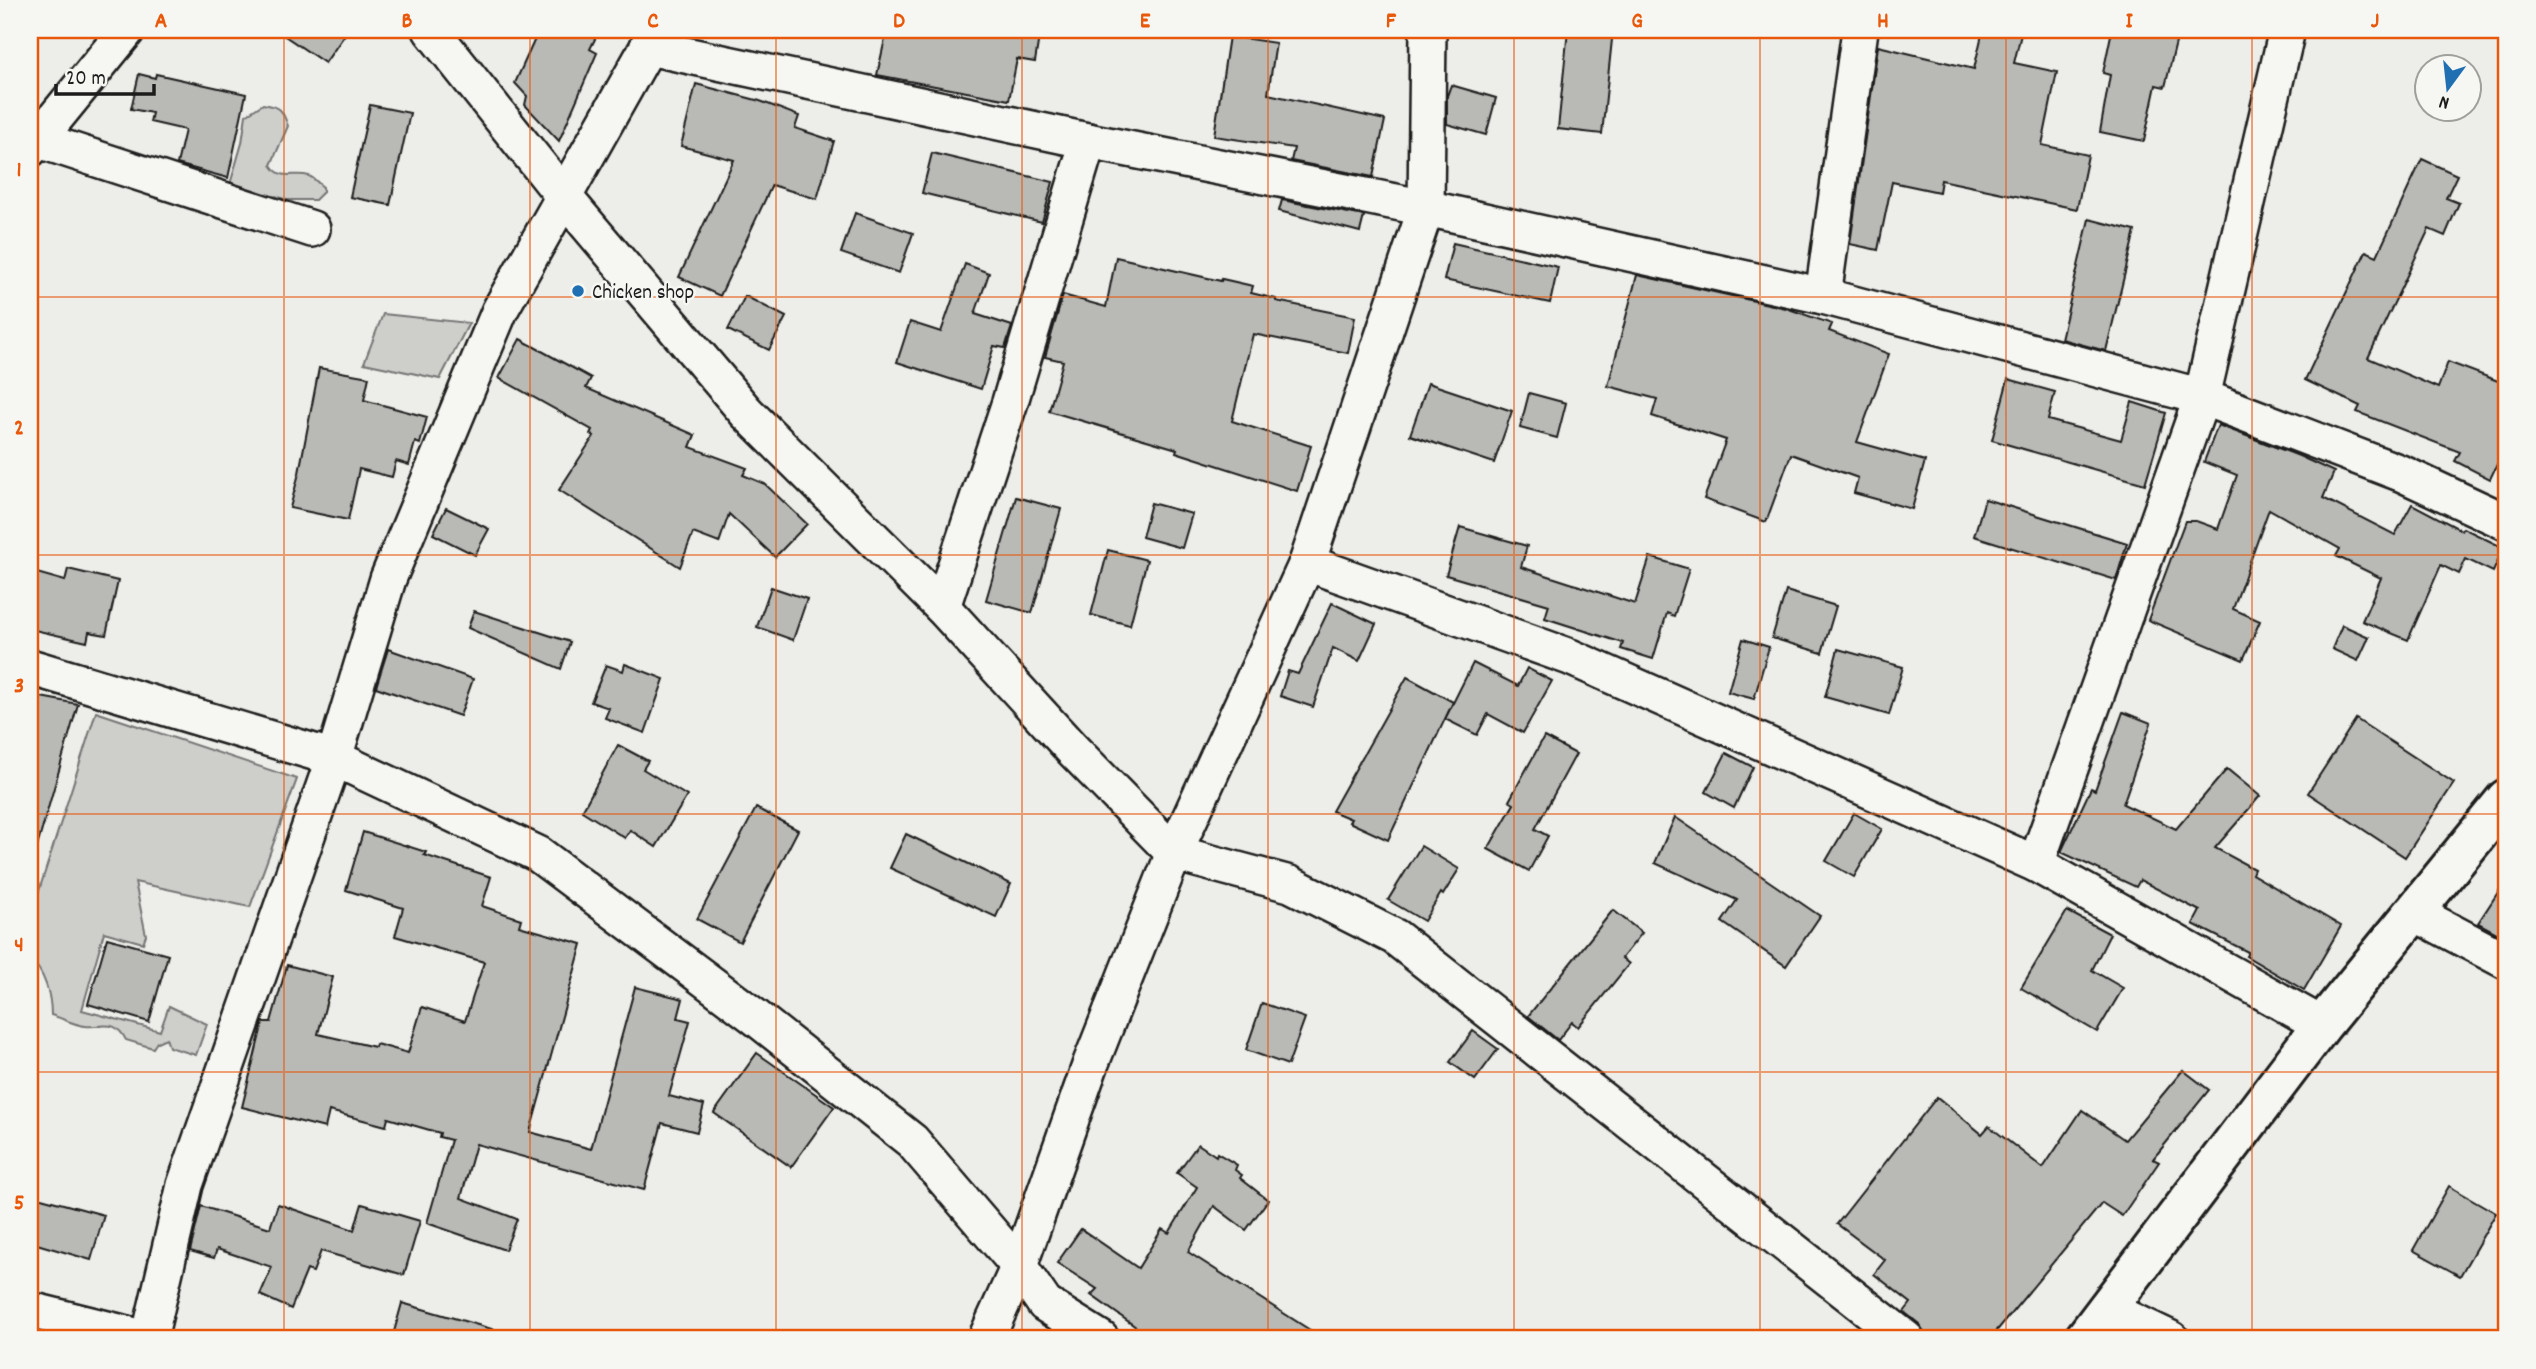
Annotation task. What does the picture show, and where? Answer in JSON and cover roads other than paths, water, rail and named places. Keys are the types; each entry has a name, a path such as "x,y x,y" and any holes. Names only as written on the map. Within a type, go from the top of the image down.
{"street":[{"path":"127,30 33,144 312,229"},
{"path":"431,30 565,198 746,412 942,607 1072,749 1174,853 1290,884 1395,937 1906,1339"},
{"path":"986,1339 1019,1266 1091,1063 1174,853 1307,563 1426,208 1428,30"},
{"path":"1823,296 1860,30"},
{"path":"2036,864 2202,397 2287,30"},
{"path":"30,1310 148,1339 184,1185 334,758 388,579 500,310 565,198 650,38 1088,141 1426,208 1823,296 2202,397 2403,474 2506,522"},
{"path":"942,607 1010,402 1088,141"},
{"path":"1307,563 1570,657 2036,864 2322,1025"},
{"path":"30,667 334,758 538,854 754,1016 912,1140 1019,1266 1045,1304 1101,1339"},
{"path":"2084,1339 2322,1025 2506,799"},
{"path":"2413,912 2506,961"},
{"path":"2106,1308 2171,1339"}],"place":[{"name":"Chicken shop","path":"578,291"}]}
